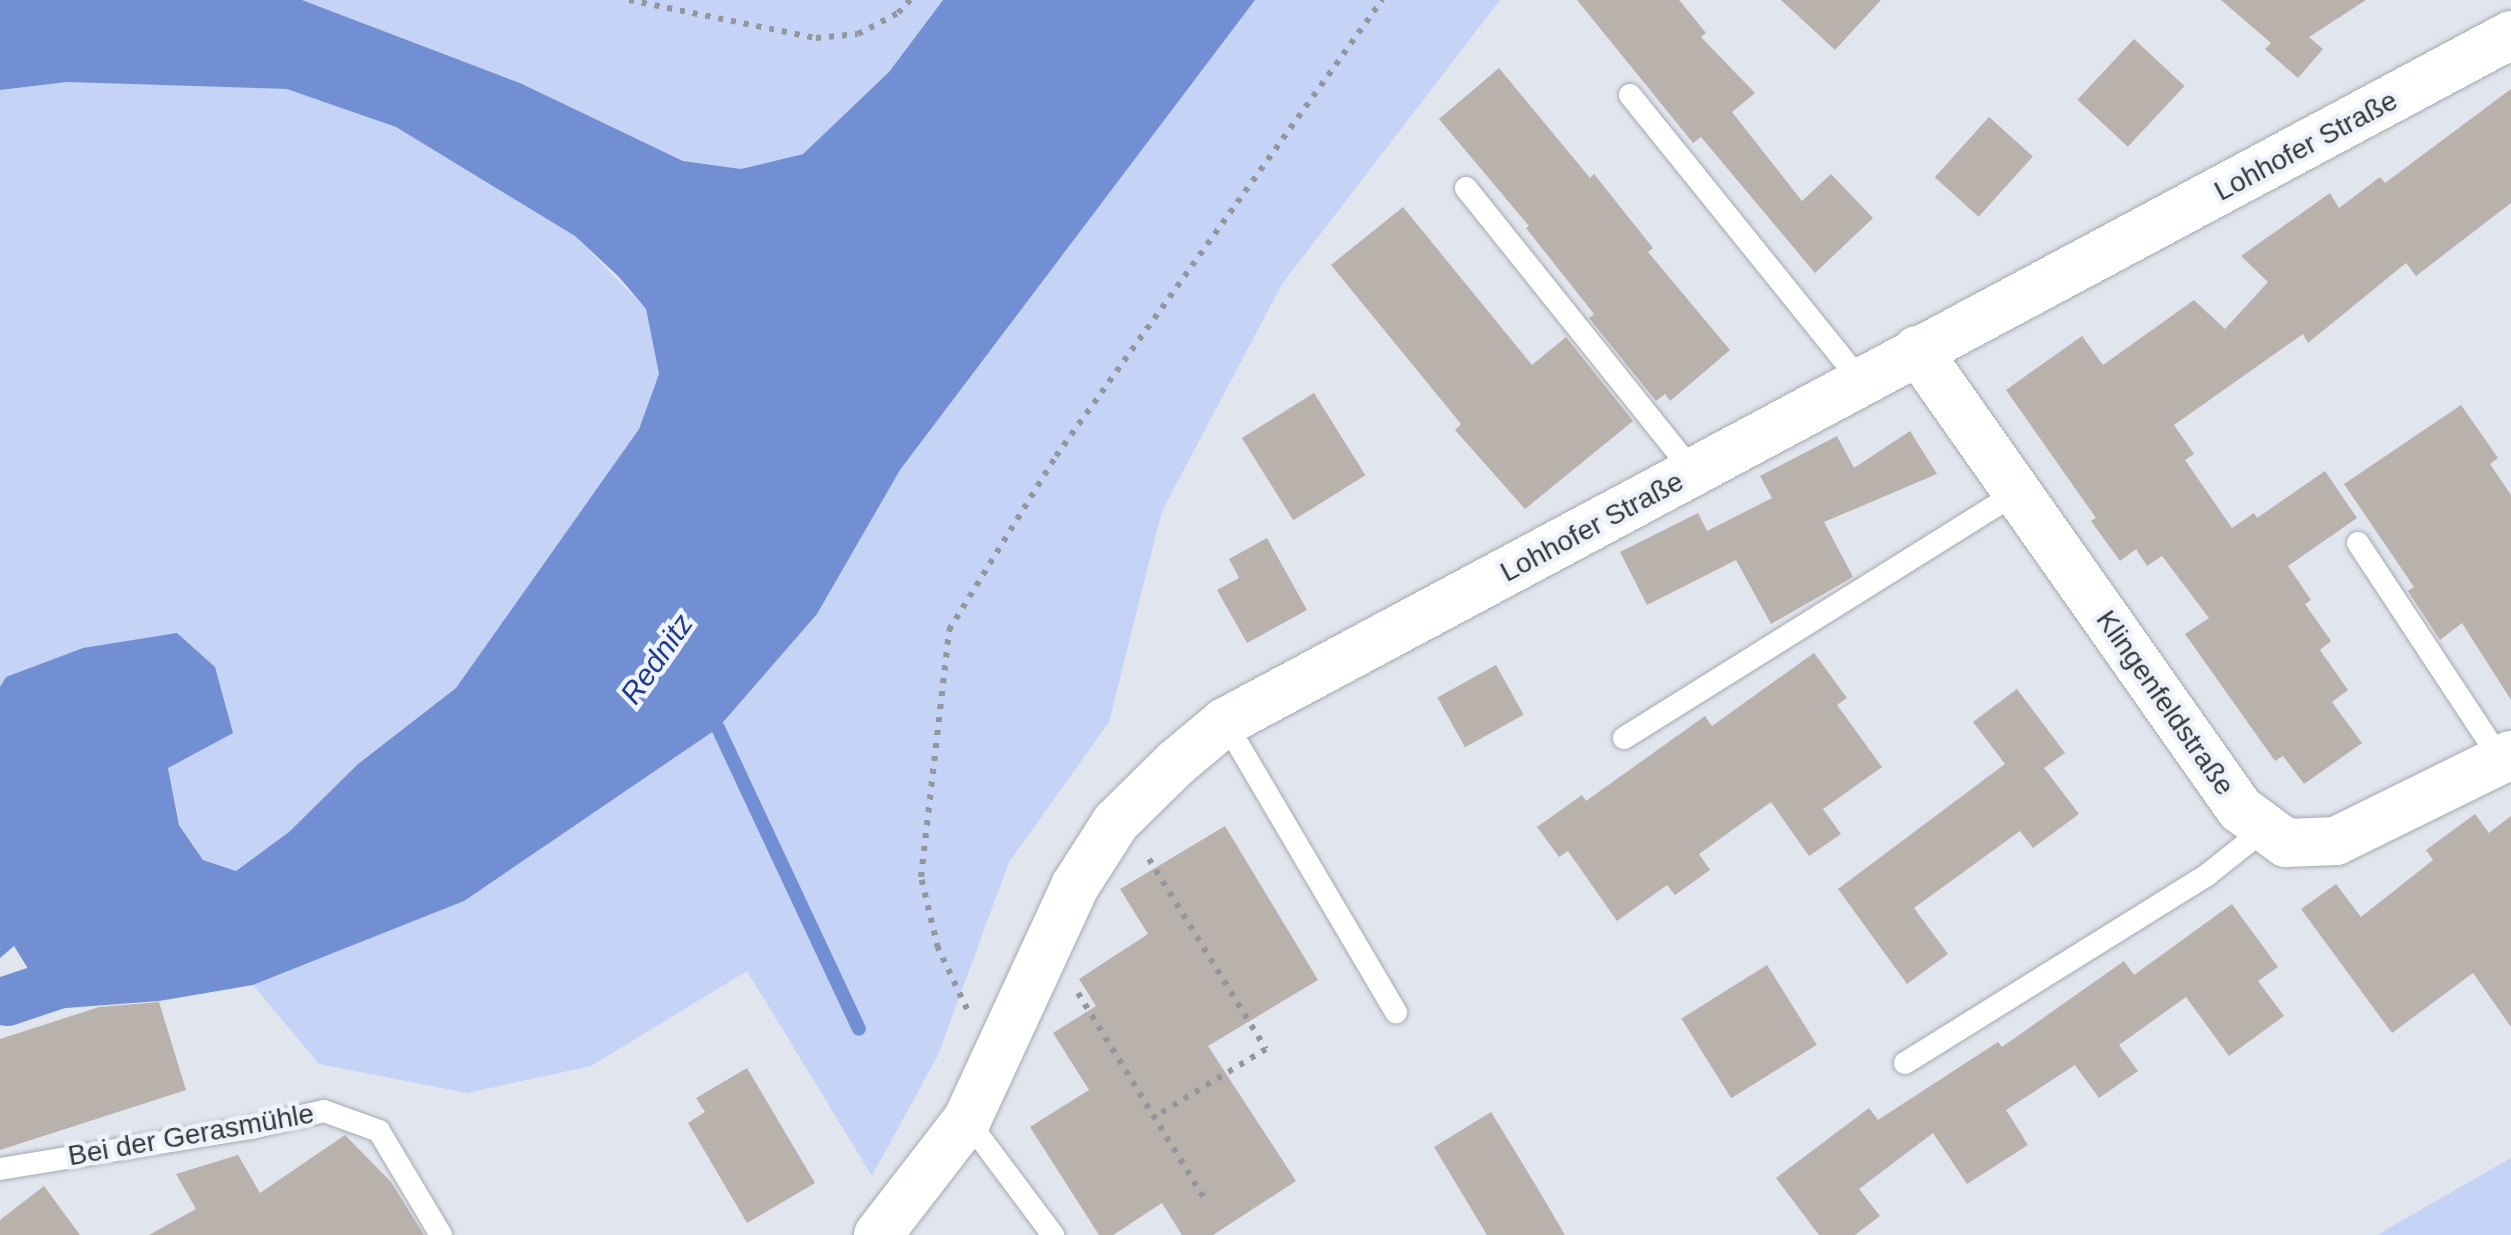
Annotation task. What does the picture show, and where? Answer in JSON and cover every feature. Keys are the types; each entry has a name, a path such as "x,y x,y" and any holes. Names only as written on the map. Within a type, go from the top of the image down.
{"street":[{"name":"Lohhofer Straße","path":"878,1235 967,1120 1074,886 1116,822 1225,722 2511,35"},
{"name":"Klingenfeldstraße","path":"1917,350 2240,809 2286,843 2336,841 2506,758"}],"lane":[{"path":"1630,95 1862,380"},
{"path":"1466,188 1694,473"},
{"path":"1624,738 2016,493"},
{"path":"2358,544 2506,758"},
{"path":"1225,722 1396,1012"},
{"path":"1904,1063 2208,875 2266,828"},
{"name":"Bei der Gerasmühle","path":"0,1169 252,1128 324,1111 379,1131 441,1235"},
{"path":"967,1120 1052,1235"}],"path":[{"path":"630,0 816,38 858,34 898,13 910,0"},
{"path":"993,1068 938,948 921,876 949,630 1056,456 1382,0"},
{"path":"1116,822 1136,838 1266,1049 1154,1117"},
{"path":"1042,955 1064,971 1206,1201"}],"shaded area":[{"path":"302,0 943,0 889,72 803,154 741,169 683,161 520,83"},
{"path":"1255,0 1500,0 1282,284 1162,511 1109,722 1009,862 938,1055 872,1176 747,971 591,1066 467,1093 319,1064 253,985 464,901 817,614 900,470"},
{"path":"67,82 287,89 335,103 396,127 575,236 646,309 659,374 639,429 456,688 358,764 289,832 236,871 203,860 180,825 168,768 0,687 0,90"},
{"path":"2511,1158 2511,1235 2377,1235"}],"water":[{"name":"Rednitz","path":"0,0 302,0 520,83 683,161 741,169 803,154 889,72 943,0 1255,0 900,470 817,614 718,728 464,901 253,985 159,1001 53,1009 14,946 0,958 0,687 6,677 83,648 177,633 215,667 233,733 168,768 179,825 203,860 236,871 289,832 358,764 456,688 639,429 659,374 646,309 619,277 575,236 396,127 287,89 67,82 0,90"}],"building":[{"path":"1577,0 1679,0 1706,33 1701,37 1755,93 1732,112 1802,201 1831,174 1873,218 1815,273 1701,137 1693,143"},
{"path":"1781,0 1881,0 1835,50"},
{"path":"2221,0 2366,0 2309,37 2323,49 2298,78 2265,49 2271,43"},
{"path":"2134,39 2184,86 2128,147 2077,100"},
{"path":"1499,68 1590,178 1594,174 1653,248 1648,252 1730,350 1670,401 1665,394 1656,401 1589,318 1594,314 1526,228 1529,226 1439,119"},
{"path":"2511,89 2511,203 2416,276 2406,263 2308,343 2303,334 2174,425 2194,454 2185,460 2232,528 2254,513 2257,518 2325,471 2357,518 2288,566 2311,600 2305,604 2331,641 2320,650 2348,690 2332,702 2362,743 2304,784 2283,756 2275,761 2185,634 2209,618 2162,556 2147,566 2136,549 2120,561 2091,521 2096,518 2006,390 2082,336 2103,365 2194,300 2225,329 2268,282 2241,256 2330,193 2339,208 2380,177 2385,183"},
{"path":"1989,117 2033,156 1979,217 1935,177"},
{"path":"1403,207 1532,365 1566,337 1633,421 1525,509 1455,430 1461,424 1331,265"},
{"path":"1314,393 1365,475 1293,520 1242,438"},
{"path":"2461,405 2498,458 2490,464 2511,495 2511,700 2462,623 2440,640 2408,591 2414,587 2344,484"},
{"path":"1910,431 1937,474 1824,522 1853,577 1771,624 1736,560 1647,605 1620,552 1698,513 1707,531 1772,498 1760,476 1837,436 1854,468"},
{"path":"1267,538 1307,610 1247,643 1217,590 1239,578 1229,559"},
{"path":"1814,653 1847,698 1837,705 1882,767 1823,809 1841,834 1809,856 1771,802 1699,854 1710,870 1675,895 1667,885 1617,921 1568,851 1559,857 1537,827 1582,795 1586,801 1705,716 1712,726"},
{"path":"1496,665 1524,715 1465,747 1437,697"},
{"path":"2017,689 2065,753 2044,768 2079,814 2033,848 2020,831 1914,908 1948,954 1907,984 1838,889 2005,764 1973,722"},
{"path":"2475,814 2489,833 2511,816 2511,1027 2473,973 2392,1033 2301,909 2336,884 2361,917 2433,860 2426,850"},
{"path":"1225,826 1318,980 1208,1046 1296,1181 1213,1235 1182,1235 1162,1203 1113,1235 1099,1235 1030,1127 1089,1090 1053,1033 1096,1006 1079,979 1148,934 1120,889"},
{"path":"2232,904 2278,967 2258,981 2284,1016 2229,1056 2186,997 2119,1045 2138,1071 2099,1098 2075,1065 2006,1110 2028,1145 1967,1184 1933,1133 1859,1189 1880,1216 1855,1235 1819,1235 1776,1178 1869,1108 1878,1120 1998,1042 2002,1047 2124,961 2134,975"},
{"path":"1767,965 1817,1045 1731,1098 1681,1019"},
{"path":"159,1002 186,1090 0,1150 0,1039 99,1007"},
{"path":"747,1068 815,1183 747,1223 688,1123 705,1112 696,1098"},
{"path":"1491,1112 1565,1235 1487,1235 1434,1147"},
{"path":"345,1135 391,1182 424,1235 149,1235 196,1209 176,1174 238,1155 260,1193"},
{"path":"44,1186 80,1235 0,1235 0,1220"}],"waterway":[{"path":"718,728 859,1029"},
{"path":"7,1001 103,969"}]}
